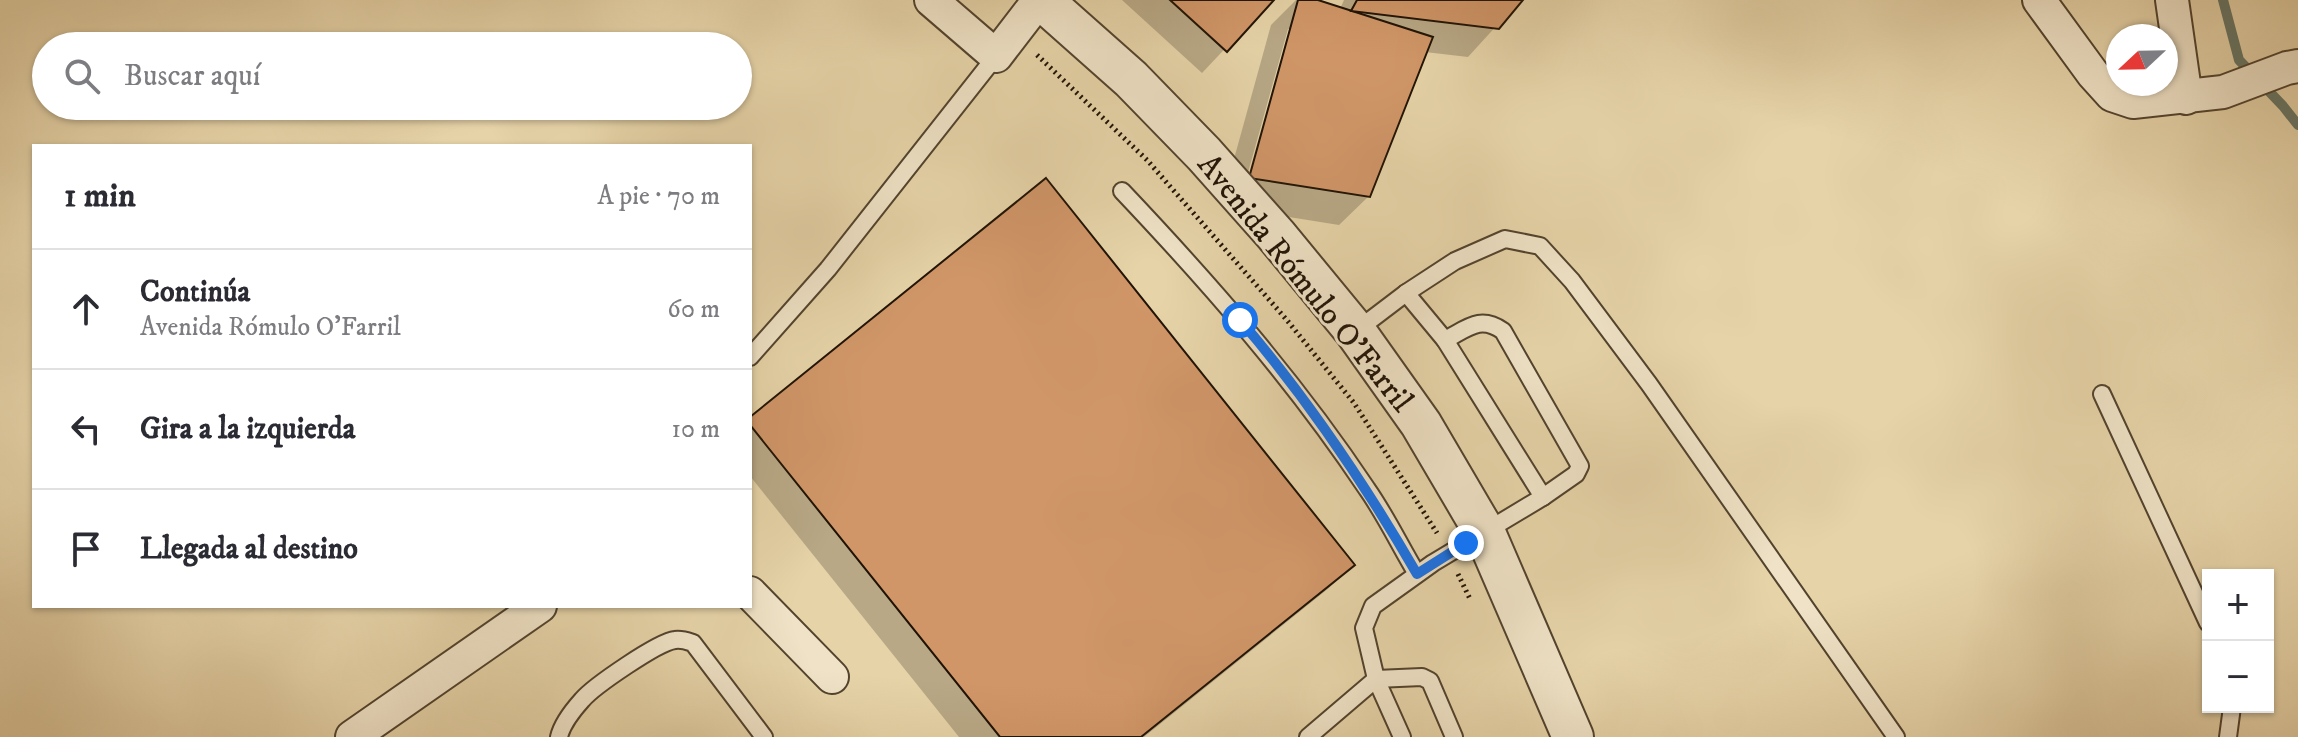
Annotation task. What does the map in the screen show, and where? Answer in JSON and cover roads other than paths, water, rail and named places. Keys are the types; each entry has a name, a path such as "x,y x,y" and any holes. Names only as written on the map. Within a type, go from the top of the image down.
{"street":[{"path":"931,0 996,56 1040,0"},
{"name":"Avenida Rómulo O'Farril","path":"1040,0 1131,79 1204,154 1355,331 1421,424 1485,533 1573,737"},
{"path":"2039,0 2112,95 2133,102 2223,92 2292,67"},
{"path":"2172,0 2186,98"},
{"path":"752,595 832,677"},
{"path":"352,737 537,608"}],"lane":[{"path":"752,355 828,269 996,56"},
{"path":"1122,191 1258,341 1309,407 1369,492 1417,574"},
{"path":"1355,331 1455,261 1505,239 1540,246 1572,281 1649,384 1896,737"},
{"path":"1406,293 1445,340 1543,497"},
{"path":"1402,737 1376,679 1364,628 1373,606 1417,574 1543,497 1576,474 1580,466 1503,331 1491,323 1479,323 1445,340"},
{"path":"2102,394 2202,610"},
{"path":"559,737 561,728 583,699 644,655 672,640 683,639 693,643 764,737"},
{"path":"1316,733 1376,679 1422,677 1430,681 1454,737"},
{"path":"2228,737 2231,713"}],"waterway":[{"path":"2223,0 2239,60 2298,125"}]}
